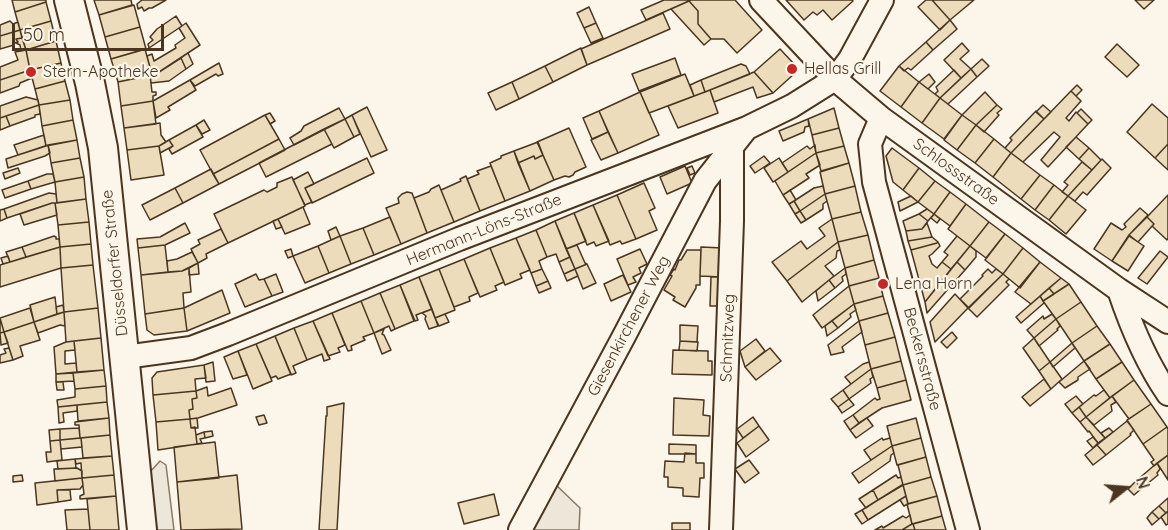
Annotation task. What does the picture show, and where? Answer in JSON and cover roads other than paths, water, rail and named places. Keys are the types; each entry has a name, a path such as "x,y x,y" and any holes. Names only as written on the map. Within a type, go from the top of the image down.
{"main road":[{"name":"Düsseldorfer Straße","path":"69,0 90,83 103,148 142,530"}],"street":[{"name":"Schlossstraße","path":"762,0 835,79 881,118 1119,290 1168,322"},
{"path":"835,79 850,59 882,0"},
{"name":"Hermann-Löns-Straße","path":"125,357 191,348 228,334 459,238 747,128 792,106 835,79"},
{"name":"Beckersstraße","path":"881,118 870,144 874,182 968,530"},
{"name":"Giesenkirchener Weg","path":"520,530 705,181 747,128"},
{"name":"Schmitzweg","path":"721,530 732,221 732,147"},
{"path":"1119,290 1154,373 1168,394"}],"place":[{"name":"Hellas Grill","path":"792,69"},
{"name":"Stern-Apotheke","path":"31,72"},
{"name":"Lena Horn","path":"883,284"}]}
